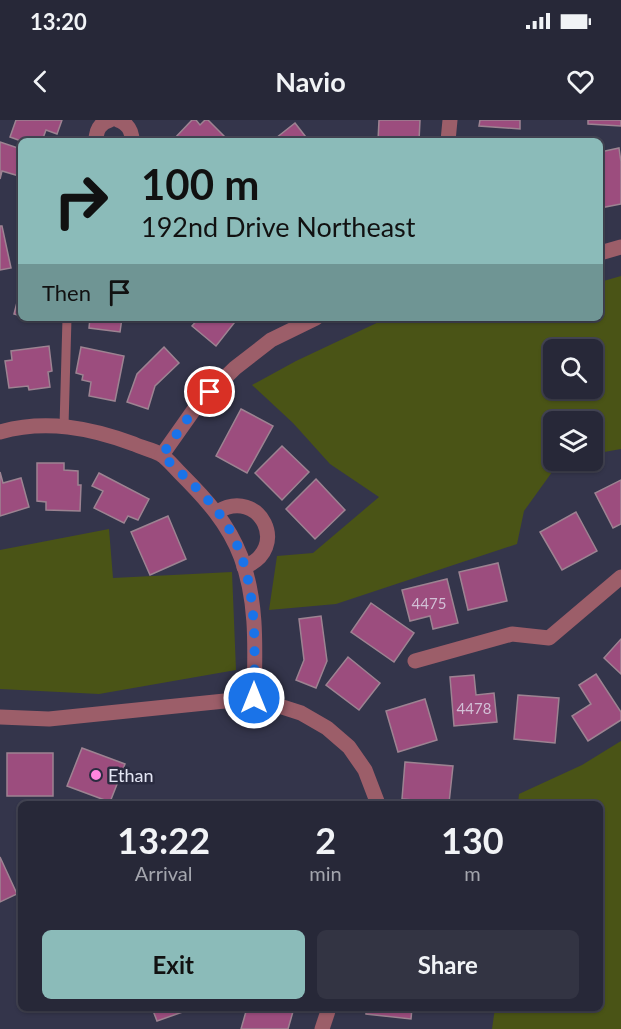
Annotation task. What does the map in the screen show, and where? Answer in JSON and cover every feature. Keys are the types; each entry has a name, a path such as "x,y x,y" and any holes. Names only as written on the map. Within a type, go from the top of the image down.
{"street":[{"path":"96,138 99,127 110,120"},
{"path":"118,120 130,129 132,138"},
{"path":"448,138 450,120"},
{"path":"603,252 621,247"},
{"path":"281,321 288,332"},
{"path":"162,455 198,404 235,368 271,340 310,321"},
{"path":"0,432 39,426 64,426 104,433 162,455 207,500 228,526 244,567 251,593 255,640 254,698"},
{"path":"217,512 231,506 247,507 265,523 268,538 263,554 252,564 244,567"},
{"path":"416,661 512,634 549,638 621,577"},
{"path":"0,717 49,719 254,698 301,713 327,728 349,747 365,770 377,801"},
{"path":"322,1029 328,1011"}],"lane":[{"path":"64,426 67,321"}],"green space":[{"path":"621,276 621,449 603,452 603,411 543,411 543,471 553,471 524,511 517,544 336,604 269,610 277,556 313,553 379,497 330,464 293,423 252,385 296,361 381,321 603,321 603,281"},
{"path":"109,529 113,578 232,572 236,670 99,694 0,689 0,550"},
{"path":"621,741 621,1029 492,1029 495,1011 603,1011 603,801 518,801 519,794 582,765"}],"building":[{"path":"16,120 62,120 57,134 46,130 43,138 18,138 18,140 10,137"},
{"path":"192,120 196,120 200,125 208,120 226,138 175,138"},
{"path":"379,120 420,120 419,138 378,138"},
{"path":"480,120 520,120 520,129 479,126"},
{"path":"588,120 621,120 621,126 588,124"},
{"path":"295,123 307,138 276,138"},
{"path":"0,142 18,148 18,176 2,171 0,179"},
{"path":"619,148 621,204 603,207 603,151"},
{"path":"0,226 2,226 11,268 0,270"},
{"path":"18,299 18,315 14,314"},
{"path":"90,321 122,321 120,332 89,328"},
{"path":"196,321 236,321 216,346 192,326"},
{"path":"49,346 52,371 48,372 50,387 29,390 28,386 9,388 5,361 12,360 11,351"},
{"path":"81,347 124,356 115,401 89,396 91,382 82,380 83,375 76,373"},
{"path":"164,347 179,363 155,386 148,409 127,402 137,374"},
{"path":"241,409 273,426 247,473 216,456"},
{"path":"282,446 309,472 282,500 255,473"},
{"path":"37,463 64,463 64,470 78,471 78,485 81,485 80,511 46,510 46,502 37,501"},
{"path":"0,472 3,483 21,478 29,507 0,516"},
{"path":"99,473 149,499 138,520 128,516 124,523 94,508 103,491 92,486"},
{"path":"316,479 345,510 315,539 286,509"},
{"path":"621,480 621,524 613,528 595,493"},
{"path":"576,512 597,551 562,570 540,532"},
{"path":"168,516 186,559 150,575 131,532"},
{"path":"498,563 507,601 468,610 459,572"},
{"path":"447,579 458,623 433,629 430,616 410,621 402,590"},
{"path":"371,603 414,633 394,662 351,632"},
{"path":"321,616 327,661 316,688 296,680 304,660 299,619"},
{"path":"621,639 621,674 604,658"},
{"path":"348,657 380,683 359,710 326,685"},
{"path":"596,674 621,712 621,720 588,741 572,716 591,704 579,685"},
{"path":"474,675 476,695 494,693 497,722 454,726 450,677"},
{"path":"518,695 559,698 555,743 514,739"},
{"path":"425,699 437,740 398,752 386,711"},
{"name":"Ethan","path":"82,748 125,764 110,801 67,786"},
{"path":"7,753 53,753 53,796 7,796"},
{"path":"405,762 453,766 449,801 402,799"},
{"path":"0,857 17,894 0,902"},
{"path":"153,1011 185,1011 157,1021"},
{"path":"246,1011 293,1011 288,1029 241,1029"},
{"path":"366,1011 412,1011 411,1019 366,1014"}],"place":[{"name":"Ethan","path":"96,775"}],"route":[{"path":"210,392 198,404 162,455 207,500 228,526 242,559 251,593 255,640 254,698"}]}
